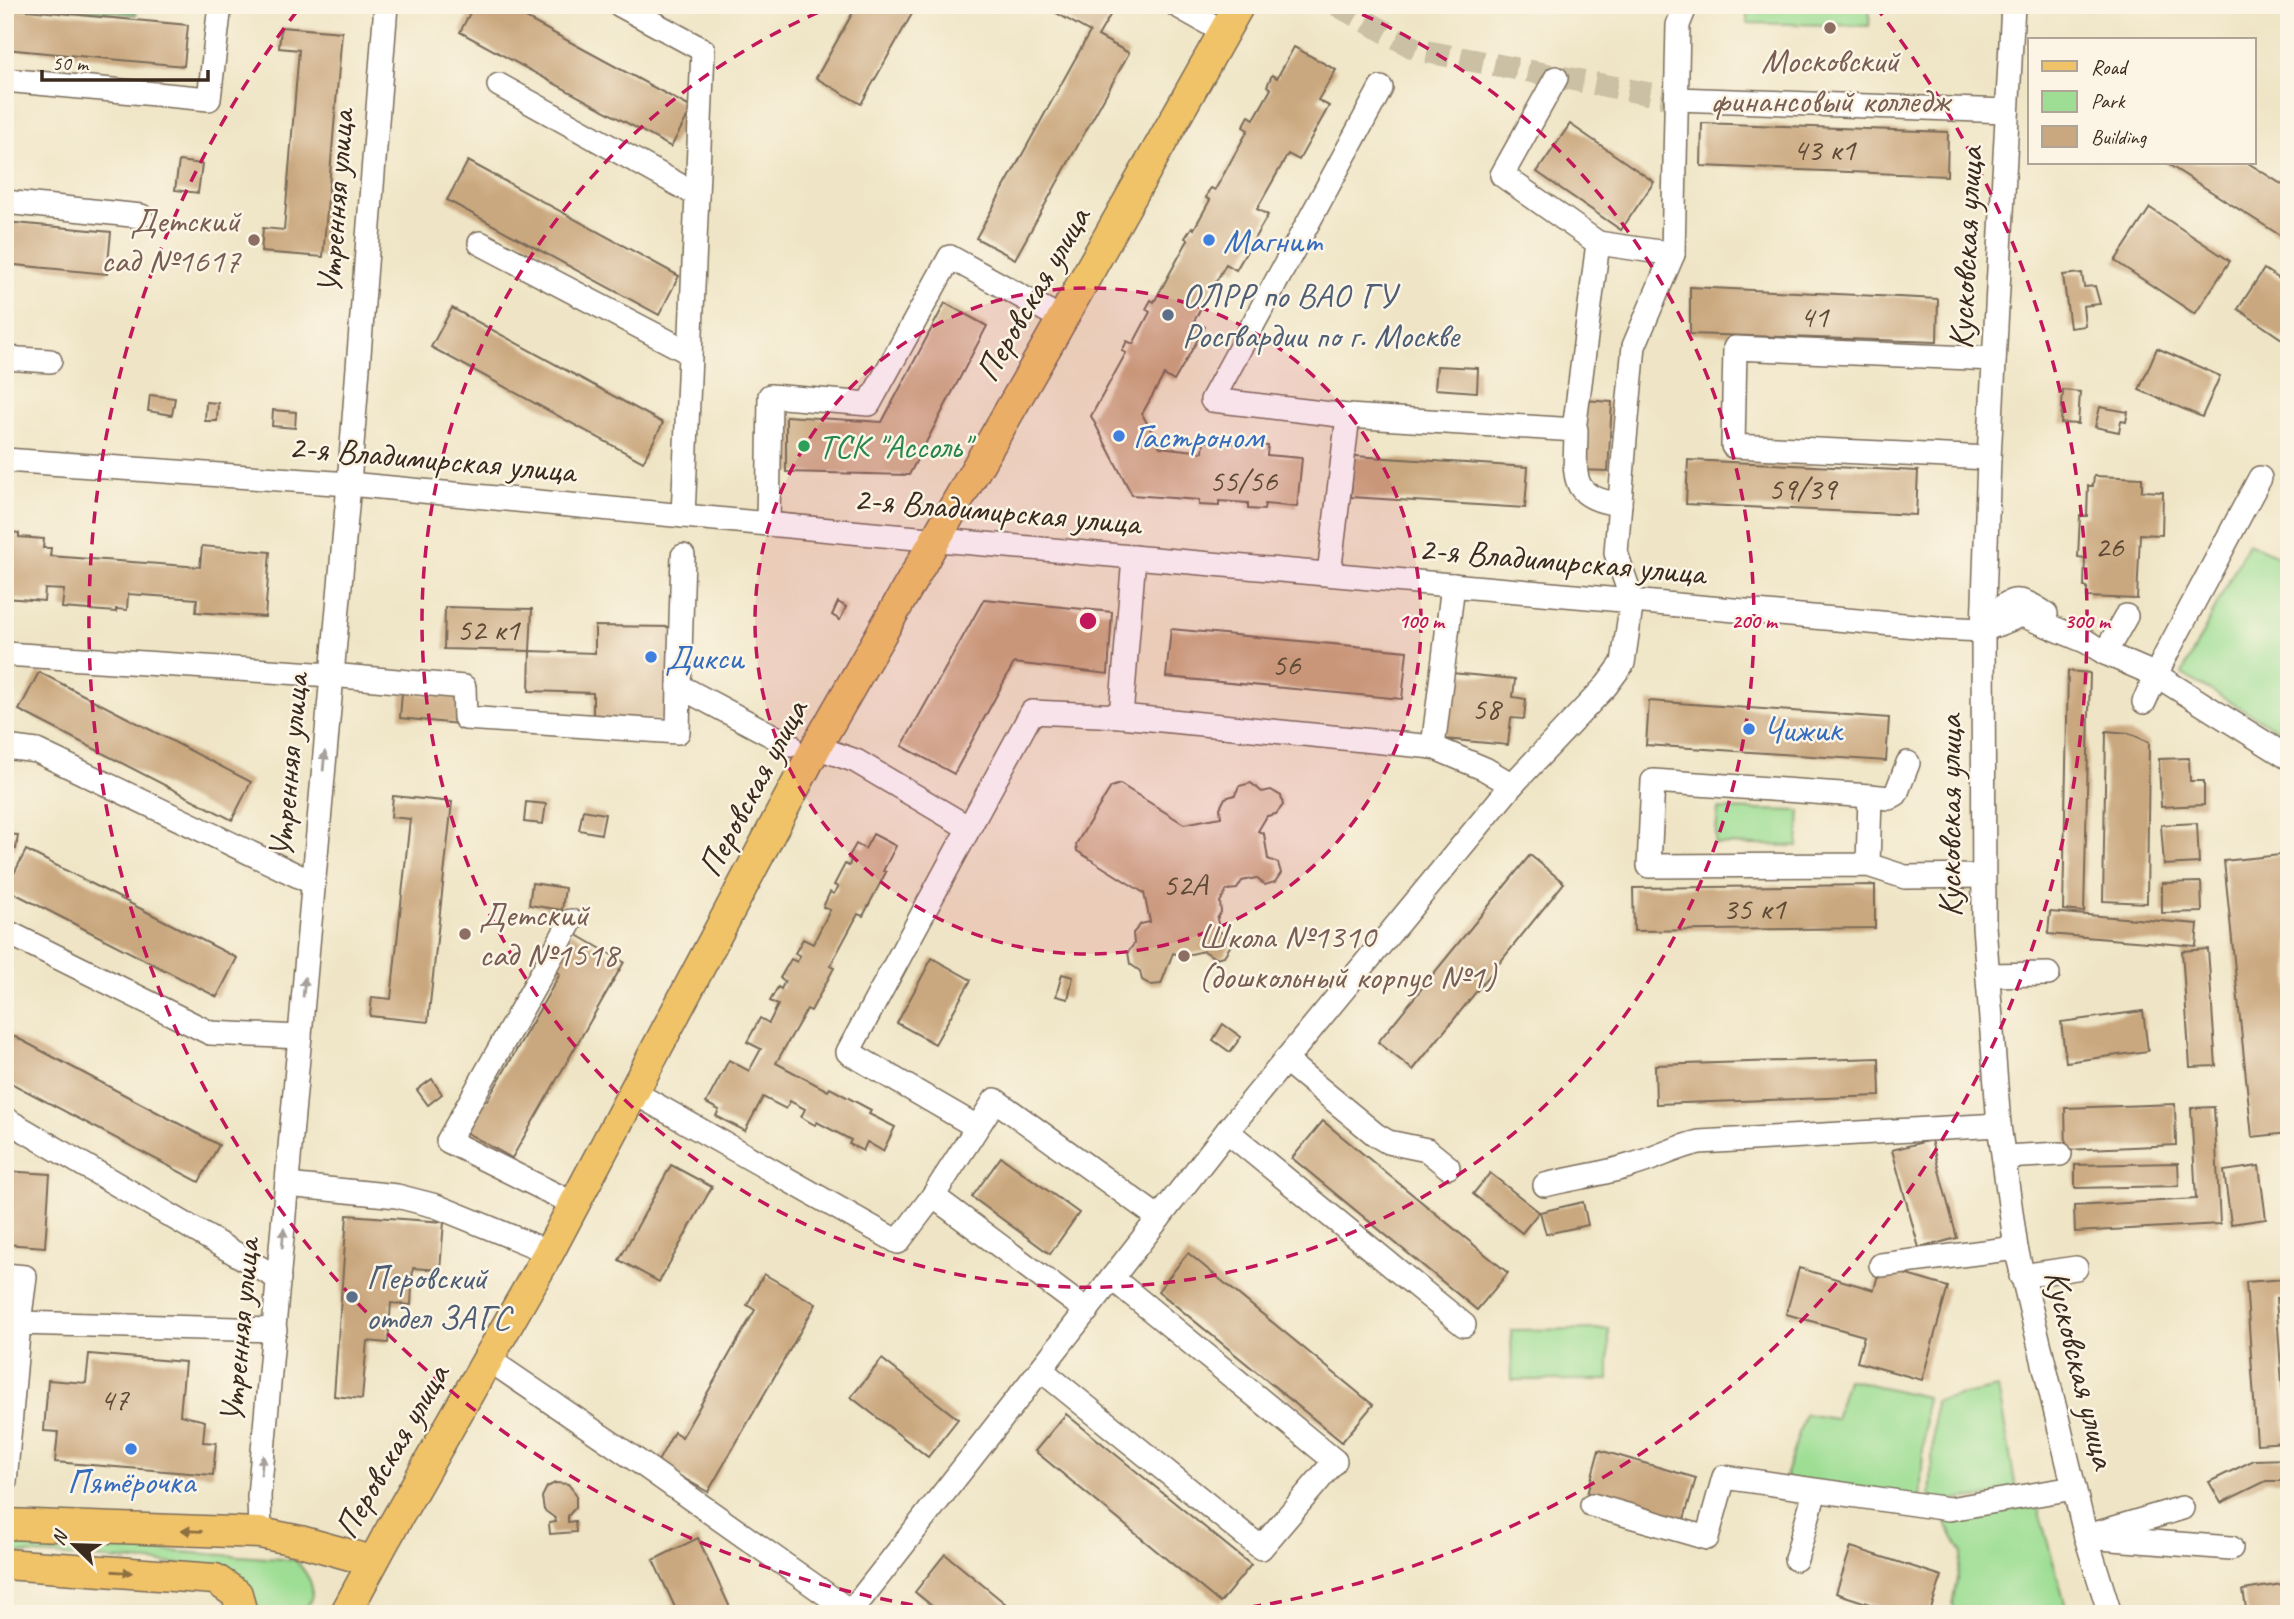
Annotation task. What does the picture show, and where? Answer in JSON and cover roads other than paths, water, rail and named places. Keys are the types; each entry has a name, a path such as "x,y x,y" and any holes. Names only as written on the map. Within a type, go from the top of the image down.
{"main road":[{"name":"Перовская улица","path":"354,1608 372,1561 549,1252 633,1092 803,746 934,540 1239,5"},
{"path":"5,1524 260,1533 372,1561"},
{"path":"300,1541 318,1554 338,1577 354,1608"},
{"path":"5,1564 215,1578 237,1594 242,1614"}],"street":[{"path":"5,80 209,99 220,5"},
{"name":"Утренняя улица","path":"260,1533 259,1496 349,484 386,5"},
{"path":"620,5 703,50 683,516"},
{"path":"1176,5 1224,32"},
{"path":"488,1359 851,1613 1227,1131 1512,785 1606,686 1623,663 1632,600 1616,553 1634,346 1673,254 1678,25 1686,5"},
{"name":"Кусковская улица","path":"2013,5 1989,458 1983,630 1983,876 1988,975 1998,1125 2015,1248 2047,1369 2086,1537 2110,1614"},
{"path":"1556,78 1502,176 1598,243 1673,254"},
{"path":"499,85 697,195"},
{"path":"1381,88 1212,400 1348,416 1574,430"},
{"path":"1676,99 2007,111"},
{"path":"5,202 141,216"},
{"path":"480,243 690,353"},
{"path":"1598,243 1574,430 1576,480 1580,488 1596,499 1620,504"},
{"path":"768,524 770,396 869,404 950,257 1062,319"},
{"path":"1989,458 1733,446 1735,348 1994,359"},
{"path":"5,358 50,361"},
{"path":"1329,574 1348,416"},
{"name":"2-я Владимирская улица","path":"5,460 349,484 934,540 1983,630"},
{"path":"2144,702 2260,478"},
{"path":"5,654 331,675 464,687 465,718 678,732 683,556"},
{"path":"1121,716 1134,557"},
{"path":"1433,747 1453,585"},
{"path":"1983,630 2022,615 2085,641 2156,676 2289,758"},
{"path":"2105,653 2126,616"},
{"path":"679,686 803,746 856,761 969,828"},
{"path":"977,1127 848,1052 1032,712 1121,716 1433,747 1485,769 1512,785"},
{"path":"5,747 37,751 313,883"},
{"path":"1908,763 1896,794 1889,798 1653,781 1649,866 1868,865 1905,877 1983,876"},
{"path":"1868,865 1870,796"},
{"path":"570,921 448,1141 574,1204"},
{"path":"5,931 211,1034 300,1037"},
{"path":"1988,975 2048,974"},
{"path":"1285,1060 1376,1135 1388,1142 1427,1150 1448,1167"},
{"path":"633,1092 898,1242 933,1196 995,1100 1159,1218"},
{"path":"5,1119 279,1279"},
{"path":"1545,1185 1631,1166 1680,1146 1699,1142 1998,1125"},
{"path":"1227,1131 1464,1325"},
{"path":"2004,1157 2060,1154"},
{"path":"287,1185 397,1195 436,1206 549,1252"},
{"path":"933,1196 1087,1311"},
{"path":"1881,1265 2015,1248"},
{"path":"2021,1276 2076,1268"},
{"path":"5,1275 24,1277 5,1482"},
{"path":"1041,1370 1261,1548 1335,1461 1112,1278"},
{"path":"19,1323 275,1330"},
{"path":"1592,1505 1707,1538 1724,1477 1949,1509 2074,1488"},
{"path":"1796,1559 1815,1490"},
{"path":"2086,1537 2182,1508"},
{"path":"2086,1537 2231,1548"}],"tunnel":[{"path":"1337,5 1418,50 1676,99"}],"place":[{"name":"Московский финансовый колледж","path":"1830,28"},
{"name":"Детский сад №1617","path":"254,240"},
{"name":"Магнит","path":"1209,240"},
{"name":"ОЛРР по ВАО ГУ Росгвардии по г. Москве","path":"1168,315"},
{"name":"Гастроном","path":"1119,436"},
{"name":"ТСК \"Ассоль\"","path":"804,446"},
{"name":"Дикси","path":"651,657"},
{"name":"Чижик","path":"1749,729"},
{"name":"Детский сад №1518","path":"465,934"},
{"name":"Школа №1310 (дошкольный корпус №1)","path":"1184,956"},
{"name":"Перовский отдел ЗАГС","path":"352,1297"},
{"name":"Пятёрочка","path":"131,1449"}]}
